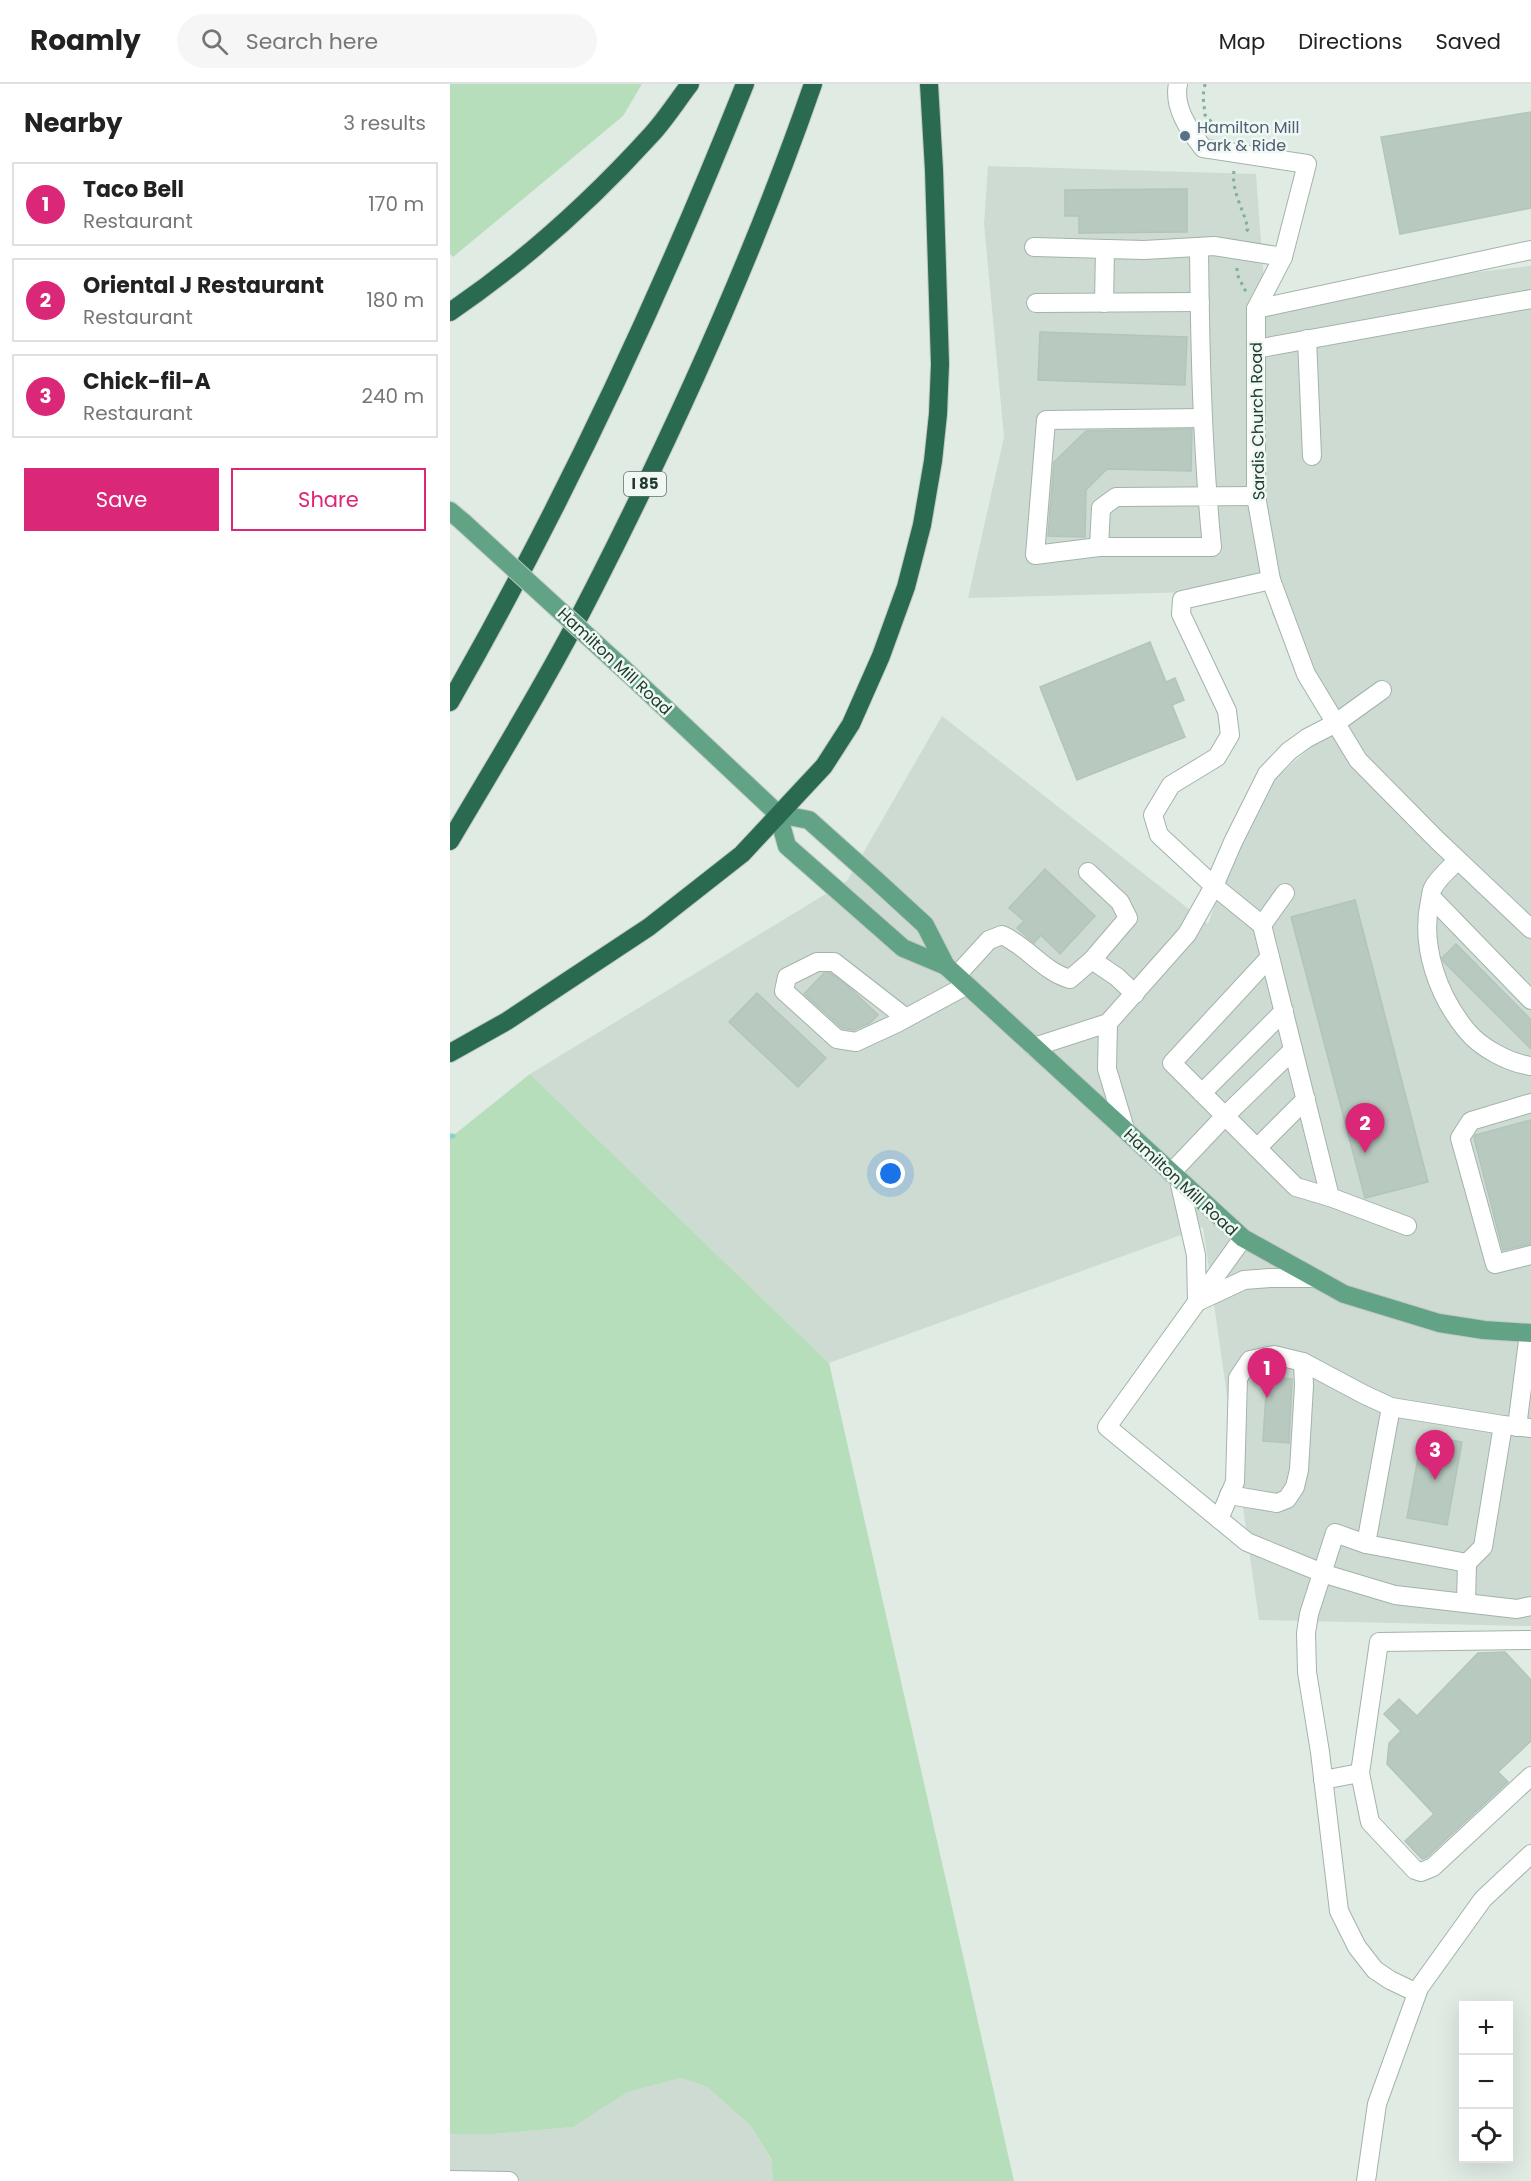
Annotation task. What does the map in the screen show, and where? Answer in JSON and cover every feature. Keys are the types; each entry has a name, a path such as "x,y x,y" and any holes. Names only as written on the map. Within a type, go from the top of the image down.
{"highway":[{"path":"450,312 474,296 532,248 602,186 652,134 690,84"},
{"path":"450,702 504,608 578,463 652,308 745,84"},
{"name":"I 85","path":"450,841 516,729 593,590 675,422 718,328 813,84"},
{"path":"450,1053 507,1021 649,927 742,854 824,766 851,724 881,656 899,607 922,525 938,414 940,364 929,84"}],"main road":[{"name":"Hamilton Mill Road","path":"456,516 778,814 787,846 903,948 957,976"},
{"name":"Hamilton Mill Road","path":"778,814 809,820 876,880 925,925 957,976 1243,1238 1344,1294 1439,1323 1484,1330 1530,1333"}],"street":[{"name":"Sardis Church Road","path":"1178,84 1175,95 1180,108 1191,132 1203,148 1307,164 1283,256 1256,309 1256,496 1271,580 1306,674 1358,760 1531,929"},
{"path":"1034,247 1105,249 1214,246 1283,256"},
{"path":"1199,247 1202,418 1212,547 1100,547 1035,555 1046,420 1202,418"},
{"path":"1104,303 1105,249"},
{"path":"1256,309 1531,250"},
{"path":"1256,348 1531,299"},
{"path":"1036,303 1200,302"},
{"path":"1307,339 1312,456"},
{"path":"1100,547 1101,508 1116,497 1256,496"},
{"path":"1271,580 1182,600 1180,614 1227,711 1230,735 1217,757 1171,785 1153,815 1159,835 1214,886 1262,925 1330,1197"},
{"path":"1034,1047 1108,1023 1187,934 1214,886 1267,774 1289,751 1307,738 1336,723 1382,690"},
{"path":"1458,860 1433,887 1427,915 1428,952 1446,1000 1468,1032 1492,1051 1531,1066"},
{"path":"906,1018 834,962 818,962 787,977 783,991 837,1039 856,1042 906,1018 957,976 989,940 1002,935 1016,941 1057,976 1070,979 1092,960 1128,918 1120,902 1088,872"},
{"path":"1262,925 1284,893"},
{"path":"1431,897 1531,1000"},
{"path":"1270,957 1172,1063 1296,1187 1330,1197 1407,1226"},
{"path":"1092,960 1135,994"},
{"path":"1202,1093 1284,1011"},
{"path":"1108,1023 1107,1069 1125,1129"},
{"path":"1197,1302 1196,1255 1175,1176 1225,1116 1293,1050"},
{"path":"1257,1148 1306,1099"},
{"path":"1531,1104 1471,1121 1460,1138 1495,1264 1531,1255"},
{"path":"1243,1238 1107,1427 1247,1542 1322,1573 1395,1595 1517,1609 1531,1606"},
{"path":"1197,1302 1244,1280 1315,1278"},
{"path":"1466,1603 1467,1563 1483,1548 1517,1427 1530,1333"},
{"path":"1219,1519 1235,1482 1238,1378 1250,1360 1274,1355 1303,1362 1391,1407 1517,1427"},
{"path":"1229,1495 1277,1503 1287,1499 1295,1487 1300,1458 1303,1362"},
{"path":"1366,1544 1391,1407"},
{"path":"1417,1993 1375,1970 1357,1947 1340,1911 1307,1672 1308,1614 1335,1533 1366,1544 1467,1563"},
{"path":"1531,1640 1379,1642 1360,1773 1370,1822 1415,1870 1421,1872 1433,1867 1531,1776"},
{"path":"1323,1780 1360,1773"},
{"path":"1366,2181 1377,2104 1417,1993 1483,1899 1531,1854"},
{"path":"450,2180 509,2181"}],"path":[{"path":"1205,84 1203,96 1205,115 1224,136"}],"shaded area":[{"path":"988,166 1256,174 1265,296 1531,266 1531,1626 1259,1620 1203,1227 829,1363 530,1074 847,881 942,716 1208,924 1253,799 1333,727 1272,614 1271,590 968,598 1004,437 984,224"},
{"path":"681,2078 707,2087 751,2126 771,2160 773,2181 450,2181 450,2134 494,2134 572,2127 628,2092"}],"green space":[{"path":"450,84 642,84 623,116 453,257 450,254"},
{"path":"530,1074 829,1363 1014,2181 773,2181 771,2159 751,2126 707,2087 681,2078 628,2092 573,2127 494,2134 450,2134 450,1138"}],"building":[{"path":"1531,112 1531,208 1400,234 1381,137"},
{"path":"1187,189 1187,232 1079,233 1079,216 1065,216 1065,190"},
{"path":"1040,332 1187,337 1185,385 1038,380"},
{"path":"1192,429 1191,471 1107,469 1086,490 1085,537 1048,536 1054,462 1086,431"},
{"path":"1150,642 1166,682 1175,678 1184,700 1172,705 1185,737 1077,780 1040,687"},
{"path":"1045,869 1095,916 1060,954 1041,935 1034,943 1028,938 1017,928 1024,921 1009,908"},
{"path":"1355,900 1428,1182 1365,1198 1291,917"},
{"path":"1456,944 1531,1020 1531,1049 1443,961 1442,958"},
{"path":"824,973 830,973 851,989 878,1015 870,1023 854,1030 842,1028 804,994"},
{"path":"757,993 826,1058 798,1087 729,1022"},
{"path":"1531,1120 1531,1244 1503,1250 1474,1138 1475,1135"},
{"path":"1267,1377 1292,1379 1289,1443 1263,1441"},
{"path":"1422,1436 1462,1442 1447,1525 1407,1518"},
{"path":"1505,1652 1531,1680 1531,1741 1498,1772 1508,1782 1427,1857 1422,1859 1405,1841 1434,1814 1387,1764 1389,1743 1401,1731 1384,1714 1399,1699 1417,1716 1478,1653"}],"place":[{"name":"Hamilton Mill Park & Ride","path":"1185,136"},
{"name":"Oriental J Restaurant","path":"1365,1153"},
{"name":"Taco Bell","path":"1267,1398"},
{"name":"Chick-fil-A","path":"1435,1480"}]}
